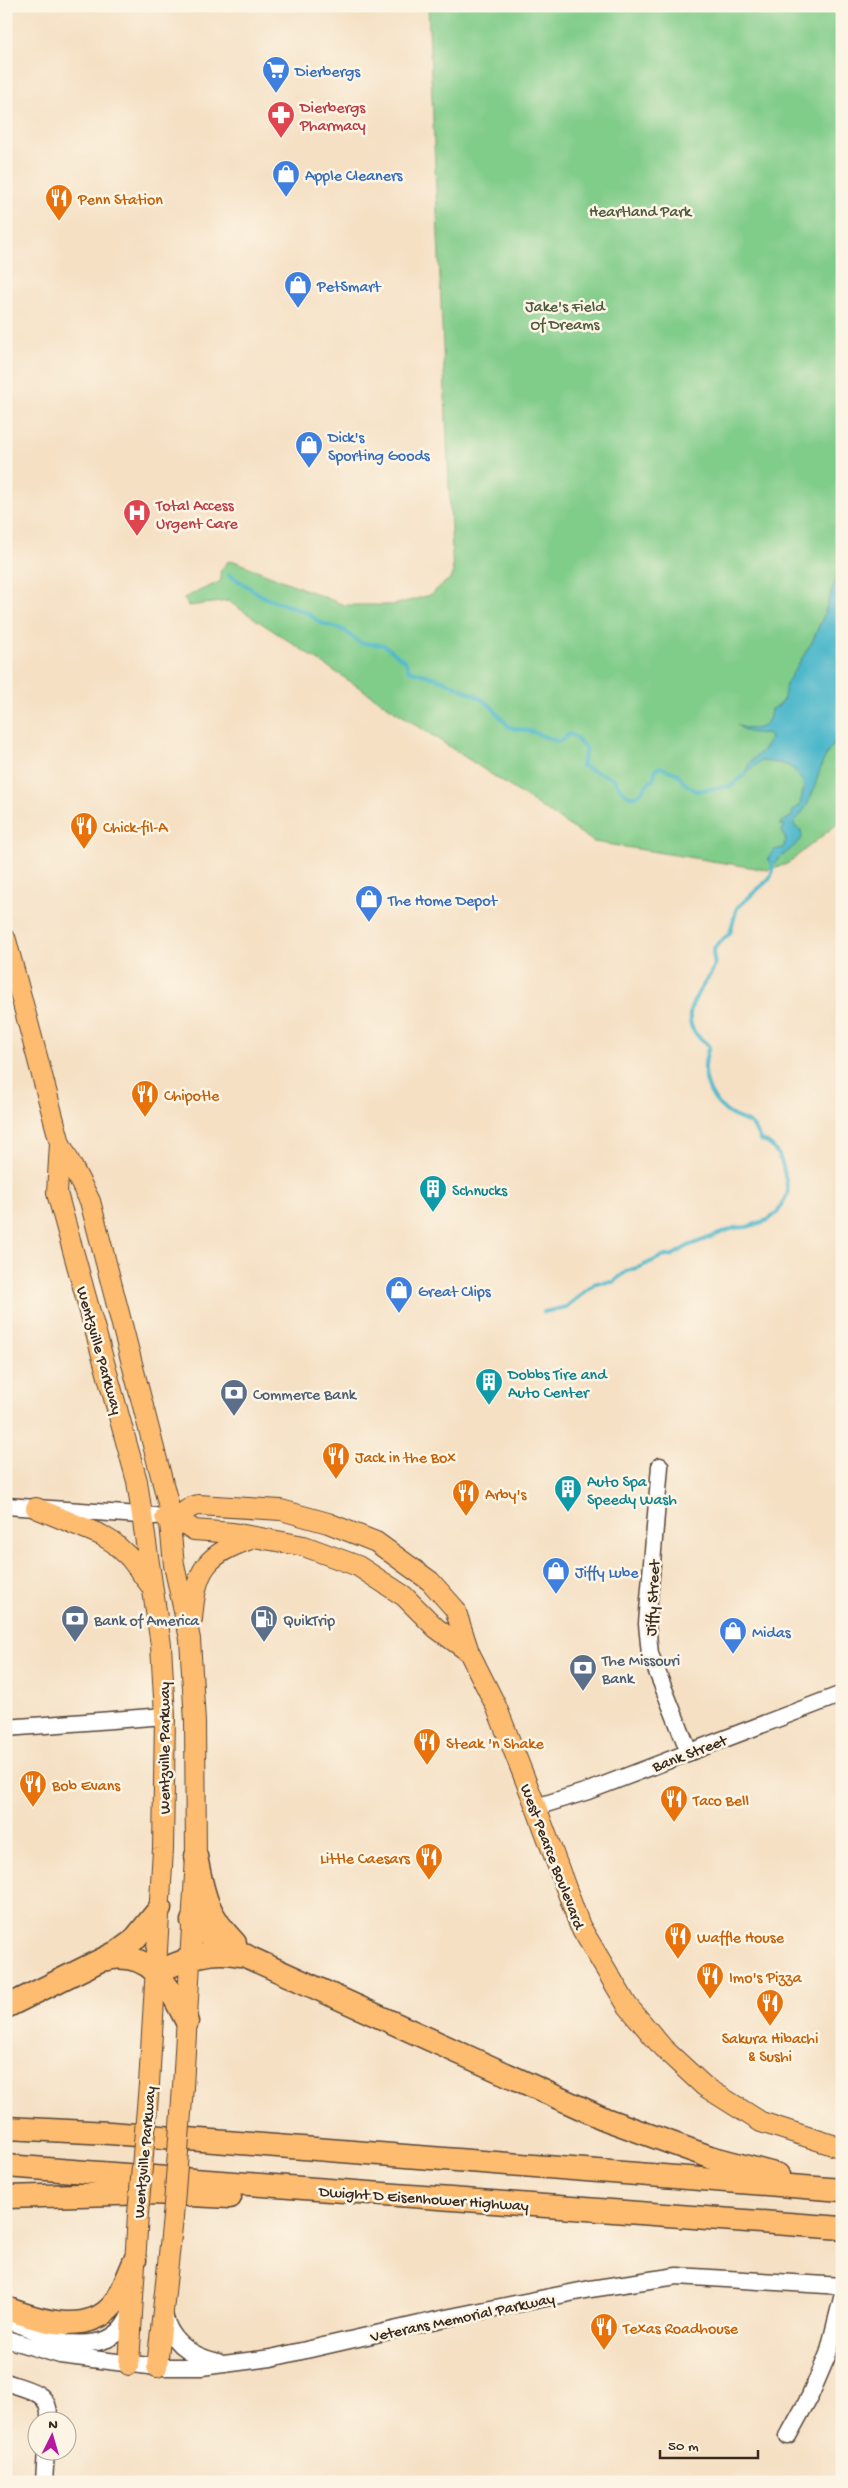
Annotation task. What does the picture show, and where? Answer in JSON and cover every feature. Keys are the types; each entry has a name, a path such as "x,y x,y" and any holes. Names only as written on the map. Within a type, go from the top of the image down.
{"highway":[{"path":"196,1856 204,1899 212,1916 223,1932 250,1958"},
{"path":"102,1961 134,1940 160,1908"},
{"path":"192,1921 202,1932 250,1958 605,2120 710,2157 833,2189"},
{"path":"157,1972 191,1958 224,1952 250,1958"},
{"path":"6,2007 102,1961 111,1958 139,1960 157,1972 170,1989 188,2022"},
{"path":"6,2128 110,2133 334,2152 833,2189"},
{"name":"Dwight D Eisenhower Highway","path":"6,2166 842,2228"},
{"path":"6,2197 152,2193 519,2215 565,2206"},
{"path":"6,2308 35,2318 56,2322 85,2322 96,2318 113,2305 135,2260"}],"main road":[{"name":"Wentzville Parkway","path":"6,940 60,1143 90,1201 168,1503 160,1516 153,1590 161,1645 165,1716 160,1908 129,2365"},
{"name":"Wentzville Parkway","path":"60,1143 57,1193 137,1481 160,1516 174,1565 190,1639 195,1722 196,1856 191,1958"},
{"name":"West Pearce Boulevard","path":"160,1516 198,1505 281,1510 328,1523 376,1542 430,1581 455,1609 469,1652 496,1706 580,1926 627,2005 663,2048 704,2086 760,2122 842,2148"},
{"path":"36,1508 101,1535 114,1543 134,1563 153,1590"},
{"name":"West Pearce Boulevard","path":"160,1516 194,1530 261,1538 332,1555 368,1572 404,1596 436,1628 469,1652"},
{"path":"190,1639 194,1591 200,1575 218,1554 236,1544 278,1532 357,1550 376,1542"},
{"path":"368,1572 381,1566 390,1569 427,1598 447,1601"},
{"path":"157,2367 173,2217 191,1958"}],"street":[{"name":"Jiffy Street","path":"660,1466 648,1634 650,1654 689,1752"},
{"name":"West Pearce Boulevard","path":"6,1506 160,1516"},
{"name":"Bank Street","path":"536,1807 588,1791 842,1694"},
{"path":"6,1728 165,1716"},
{"name":"Veterans Memorial Parkway","path":"6,2339 60,2355 129,2365 157,2367 233,2364 308,2350 466,2314 642,2280 677,2276 704,2276 842,2286"},
{"path":"788,2436 810,2396 828,2354 842,2298"},
{"path":"6,2320 68,2343 96,2344 115,2336 129,2317 133,2304"},
{"path":"162,2308 171,2333 188,2351 199,2357 233,2364"},
{"path":"68,2343 84,2357"},
{"path":"6,2382 43,2397 48,2404 48,2410"},
{"path":"44,2482 45,2460"}],"green space":[{"name":"Heartland Park","path":"428,6 842,6 842,820 787,864 768,870 594,842 228,601 188,606 184,598 221,581 220,572 227,562 234,561 344,605 394,605 430,595 453,576"}],"water":[{"path":"842,561 842,736 825,757 810,800 794,822 795,827 801,830 802,838 772,865 768,859 770,854 783,848 786,840 782,831 785,825 780,825 780,823 791,817 793,811 800,805 804,786 796,772 787,765 761,761 745,774 749,763 766,747 770,737 766,733 754,733 737,725 750,729 760,728 768,721 771,709 779,706 784,698 786,684 812,642 823,617"}],"waterway":[{"path":"229,575 266,598 306,612 321,623 344,630 360,643 384,645 405,661 409,670 442,680 475,695 491,706 509,727 533,732 559,742 569,734 574,736 586,749 582,766 614,779 624,793 629,795 633,796 642,792 653,778 656,769 660,767 678,774 683,782 696,791 731,786 745,774"},
{"path":"544,1312 566,1307 596,1283 613,1282 627,1271 661,1257 673,1255 688,1246 734,1228 747,1227 768,1220 777,1213 788,1193 784,1169 778,1154 767,1143 760,1140 754,1127 733,1116 720,1106 710,1091 705,1074 706,1056 709,1047 695,1033 690,1015 692,1006 715,965 713,953 715,947 730,933 737,908 769,879 773,871 772,861"}],"place":[{"name":"Dierbergs","path":"276,94"},
{"name":"Dierbergs Pharmacy","path":"281,139"},
{"name":"Apple Cleaners","path":"286,198"},
{"name":"Penn Station","path":"59,222"},
{"name":"PetSmart","path":"298,309"},
{"name":"Dick's Sporting Goods","path":"309,469"},
{"name":"Total Access Urgent Care","path":"137,537"},
{"name":"Chick-fil-A","path":"84,850"},
{"name":"The Home Depot","path":"369,923"},
{"name":"Chipotle","path":"145,1118"},
{"name":"Schnucks","path":"433,1213"},
{"name":"Great Clips","path":"399,1314"},
{"name":"Dobbs Tire and Auto Center","path":"489,1406"},
{"name":"Commerce Bank","path":"234,1417"},
{"name":"Jack in the Box","path":"336,1480"},
{"name":"Auto Spa Speedy Wash","path":"568,1513"},
{"name":"Arby's","path":"466,1517"},
{"name":"Jiffy Lube","path":"556,1595"},
{"name":"Bank of America","path":"75,1643"},
{"name":"QuikTrip","path":"264,1643"},
{"name":"Midas","path":"733,1655"},
{"name":"The Missouri Bank","path":"583,1692"},
{"name":"Steak 'n Shake","path":"427,1766"},
{"name":"Bob Evans","path":"33,1808"},
{"name":"Taco Bell","path":"674,1823"},
{"name":"Little Caesars","path":"429,1881"},
{"name":"Waffle House","path":"678,1960"},
{"name":"Imo's Pizza","path":"710,2000"},
{"name":"Sakura Hibachi & Sushi","path":"770,2027"},
{"name":"Texas Roadhouse","path":"604,2351"}],"park label":[{"name":"Jake's Field Of Dreams","path":"565,314"}]}
